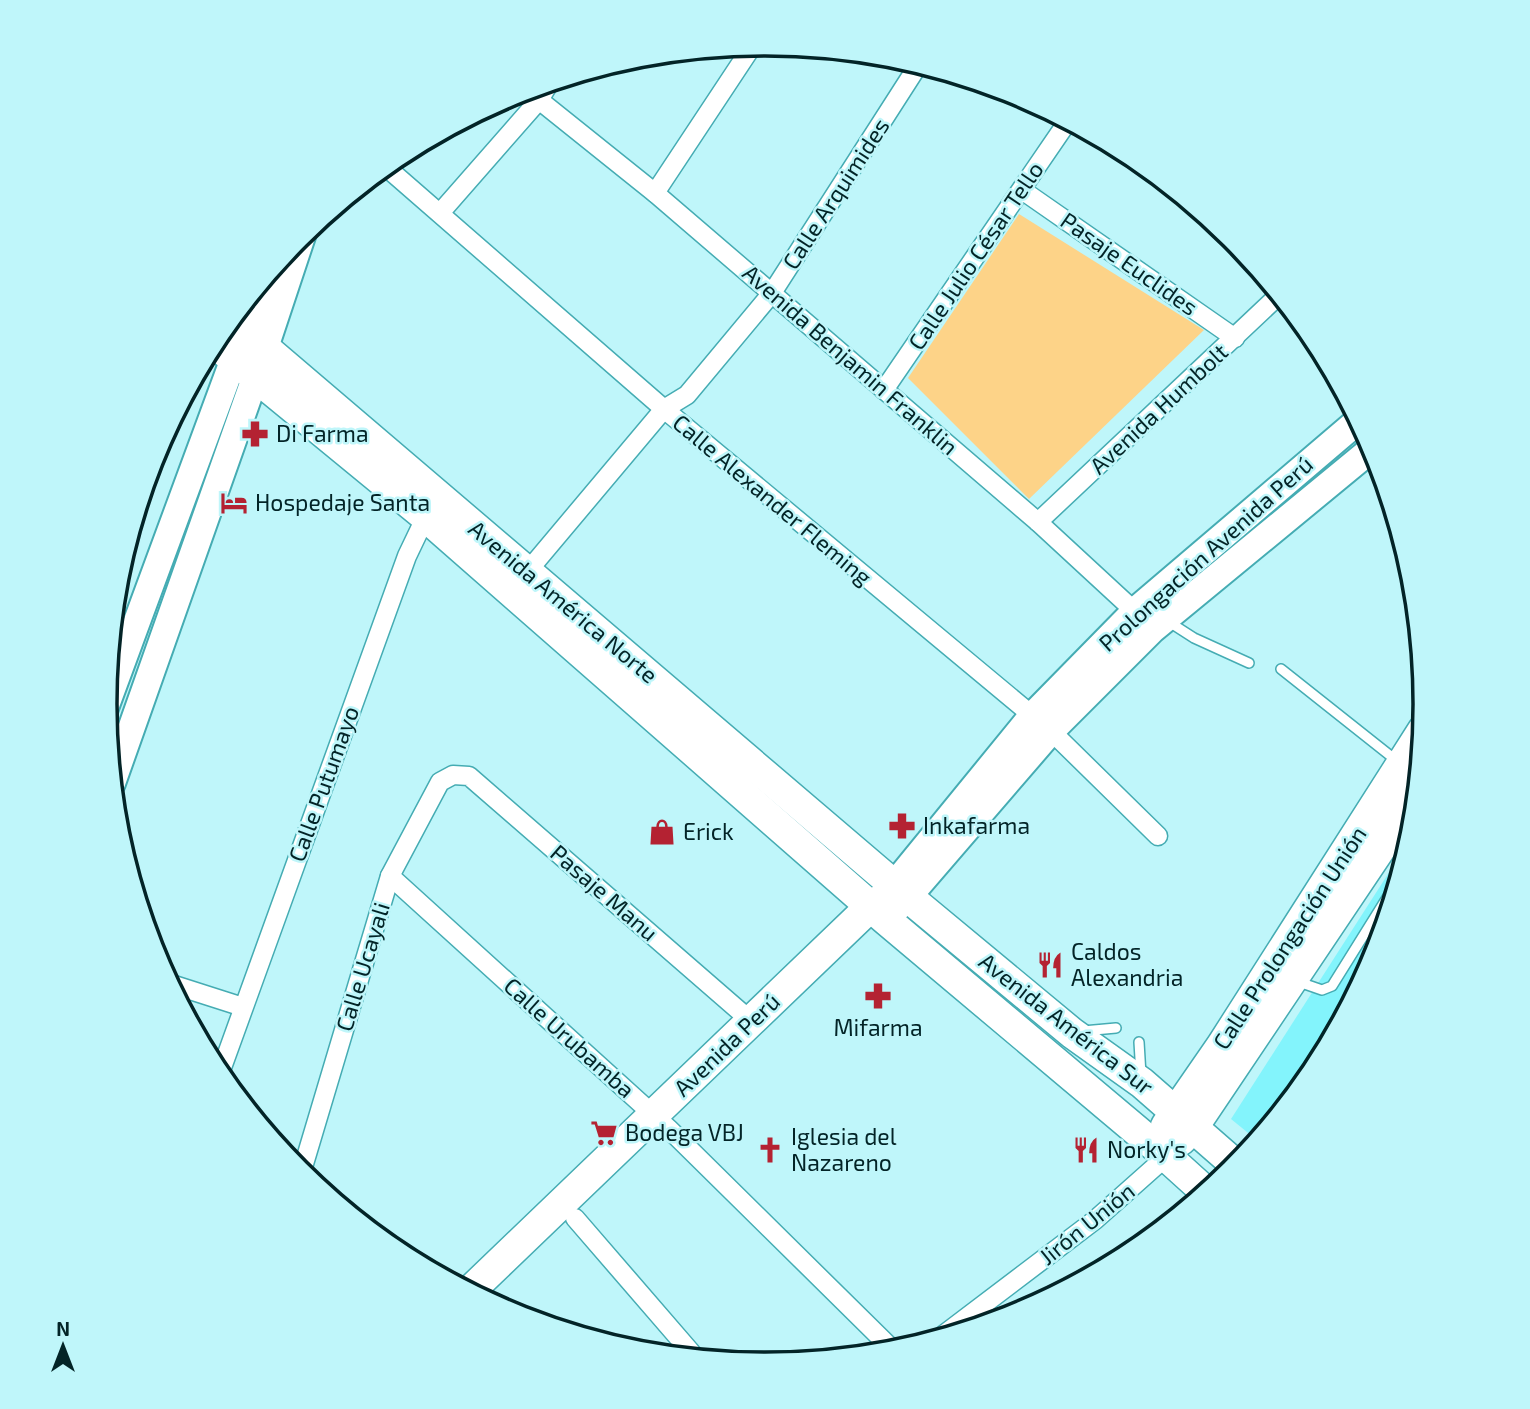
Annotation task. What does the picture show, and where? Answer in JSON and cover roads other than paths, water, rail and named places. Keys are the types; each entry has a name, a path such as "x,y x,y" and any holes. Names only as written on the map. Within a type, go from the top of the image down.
{"main road":[{"name":"Avenida América Norte","path":"247,333 432,506 878,913"},
{"name":"Avenida América Norte","path":"234,360 432,506 527,572 901,891"},
{"name":"Calle Prolongación Unión","path":"1185,1119 1222,1045 1412,747"},
{"name":"Calle Prolongación Unión","path":"1161,1151 1293,980 1404,814"},
{"name":"Avenida América Sur","path":"901,891 1072,1033 1142,1083 1228,1158"},
{"name":"Avenida Perú","path":"496,1294 575,1218 751,1021 878,913"},
{"name":"Avenida Perú","path":"477,1285 661,1122 878,913"},
{"name":"Avenida América Sur","path":"878,913 1199,1186"}],"street":[{"path":"656,193 745,56"},
{"name":"Calle Arquimides","path":"527,572 664,409 687,396 772,293 913,73"},
{"path":"440,213 542,96"},
{"name":"Avenida Benjamin Franklin","path":"539,100 656,193 1151,620"},
{"name":"Calle Julio César Tello","path":"884,390 1063,129"},
{"name":"Calle Alexander Fleming","path":"393,173 664,409 1041,724 1158,836"},
{"name":"Pasaje Euclides","path":"1022,190 1236,338"},
{"path":"118,674 234,360 280,273"},
{"name":"Avenida Humbolt","path":"1038,522 1272,302"},
{"path":"247,333 256,304"},
{"path":"118,738 234,360"},
{"name":"Prolongación Avenida Perú","path":"901,891 1041,724 1351,427"},
{"name":"Prolongación Avenida Perú","path":"1151,620 1364,455"},
{"name":"Calle Putumayo","path":"224,1062 407,556 432,506"},
{"name":"Calle Ucayali","path":"305,1162 390,876 440,782 453,775"},
{"name":"Pasaje Manu","path":"453,775 469,776 751,1021"},
{"name":"Calle Urubamba","path":"390,876 661,1122 885,1342"},
{"name":"Avenida Perú","path":"878,913 901,891"},
{"path":"181,987 243,1007"},
{"name":"Jirón Unión","path":"959,1323 1095,1220 1161,1151"},
{"path":"575,1218 686,1348"}],"lane":[{"path":"1151,620 1249,663"},
{"path":"1281,669 1401,764"},
{"path":"1293,980 1322,990 1332,986 1380,909"},
{"path":"1072,1033 1116,1028"},
{"path":"1139,1042 1142,1083"}],"place":[{"name":"Di Farma","path":"255,434"},
{"name":"Hospedaje Santa","path":"234,503"},
{"name":"Inkafarma","path":"902,826"},
{"name":"Erick","path":"662,832"},
{"name":"Caldos Alexandria","path":"1050,965"},
{"name":"Mifarma","path":"878,996"},
{"name":"Bodega VBJ","path":"604,1133"},
{"name":"Iglesia del Nazareno","path":"770,1150"},
{"name":"Norky's","path":"1086,1150"}]}
